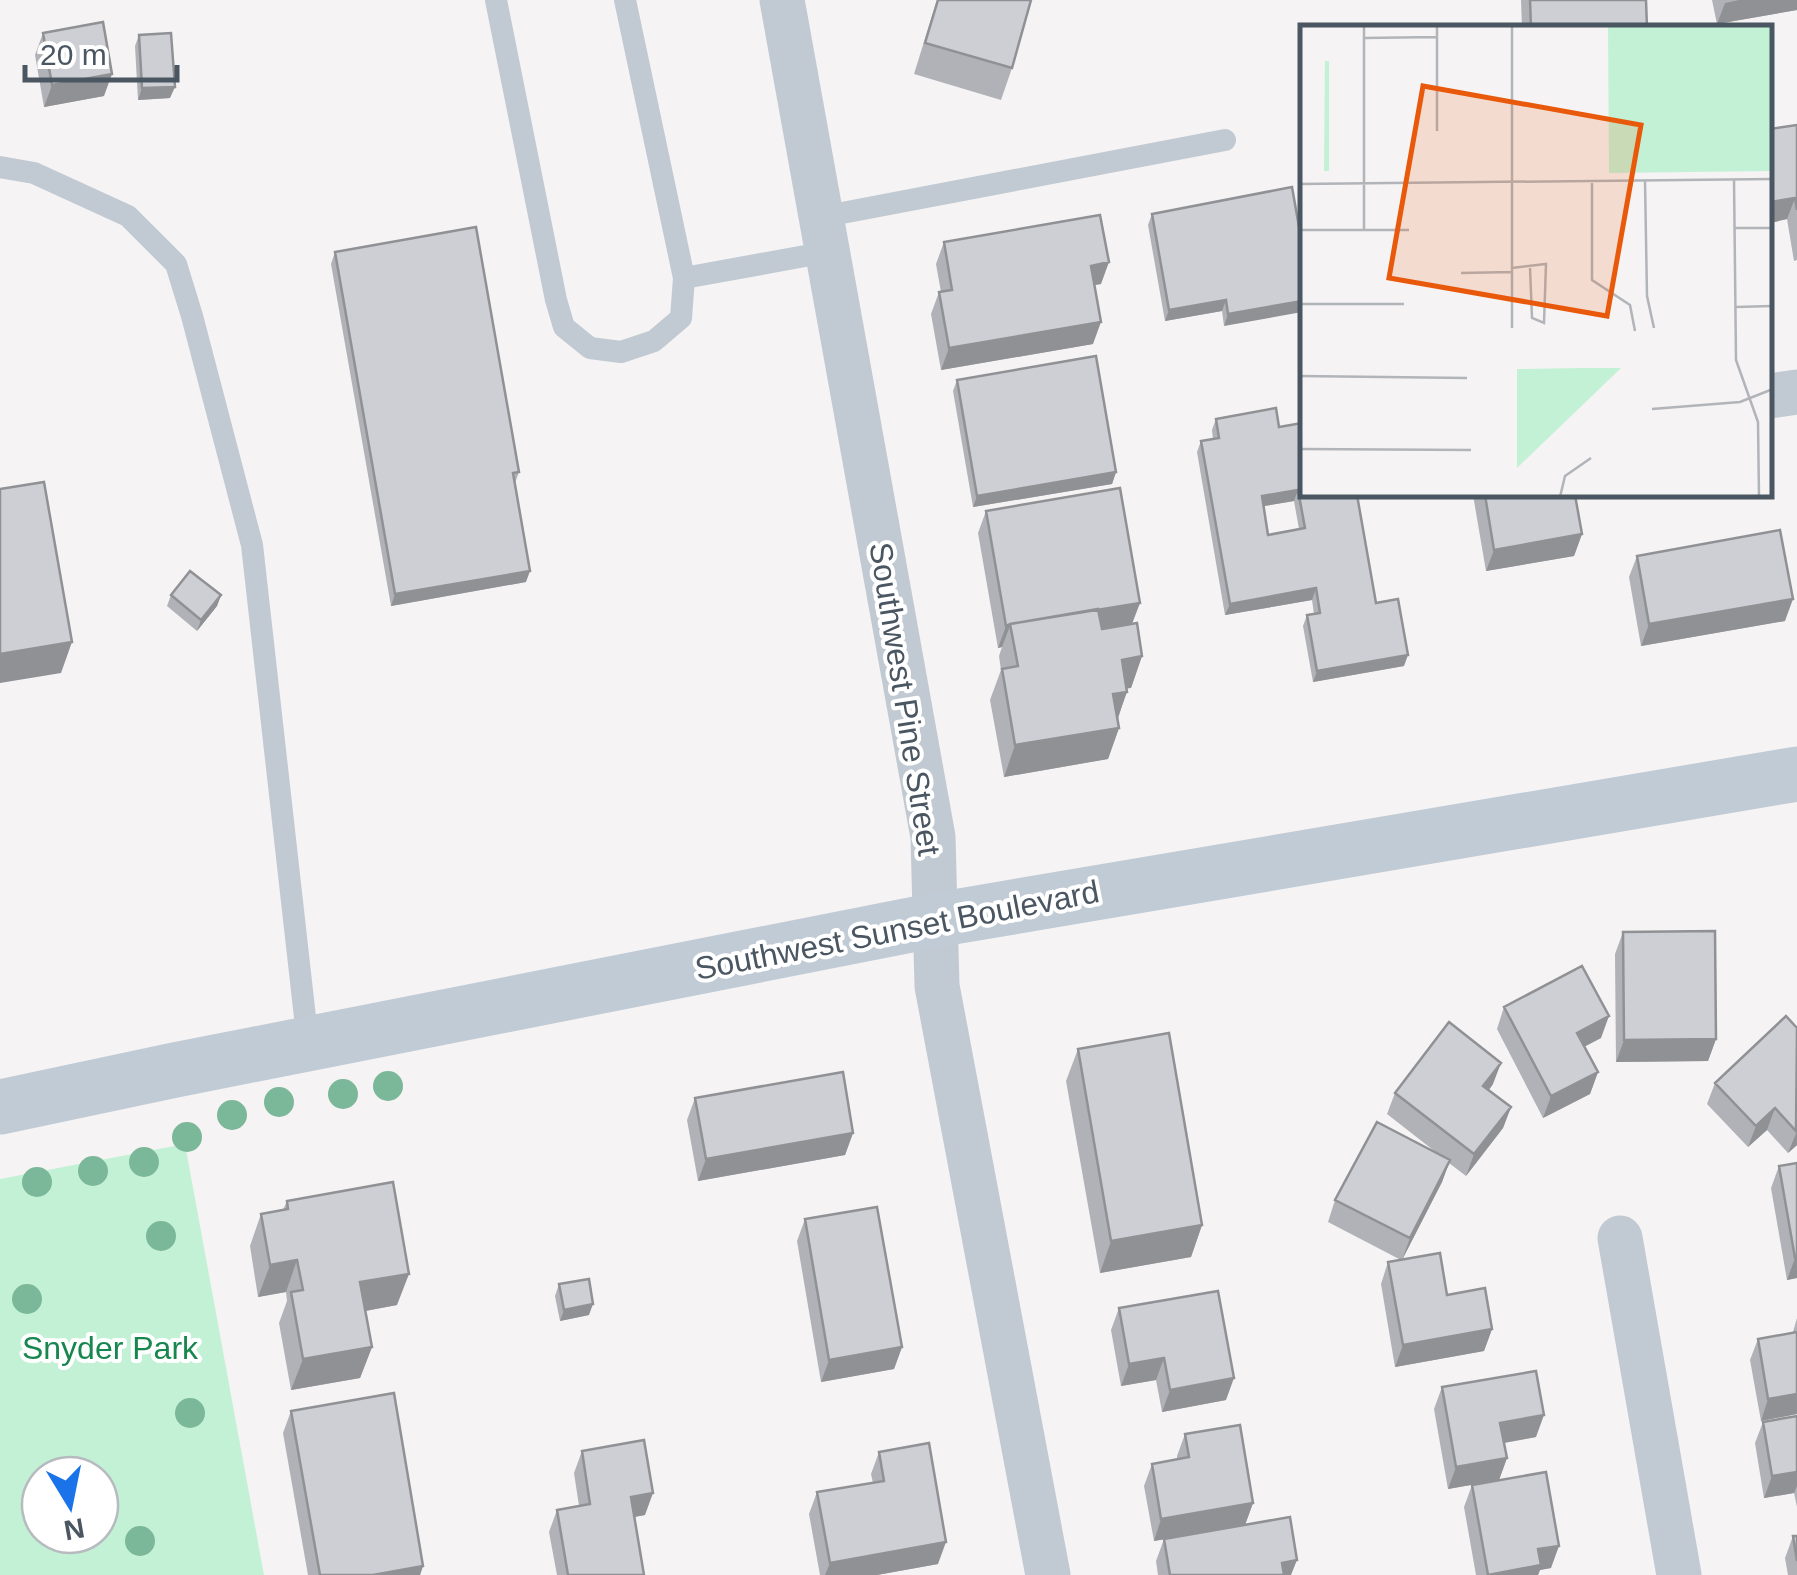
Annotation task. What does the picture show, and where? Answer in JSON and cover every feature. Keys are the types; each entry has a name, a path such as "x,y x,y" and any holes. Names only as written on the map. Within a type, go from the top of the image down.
{"main road":[{"name":"Southwest Sunset Boulevard","path":"0,1107 936,920 1797,774"}],"street":[{"name":"Southwest Pine Street","path":"782,0 933,836 937,986 1048,1575"},
{"path":"1772,396 1797,392"},
{"path":"1620,1238 1679,1575"}],"lane":[{"path":"496,0 564,327 590,348 621,352 654,342 682,318 684,278 625,0"},
{"path":"684,278 824,235 1225,140"},
{"path":"0,168 34,174 128,216 176,264 252,544 308,1044"}],"green space":[{"name":"Snyder Park","path":"185,1144 264,1575 0,1575 0,1179"}],"building":[{"path":"938,0 1031,0 1012,68 925,43"},
{"path":"1530,0 1646,0 1647,25 1531,25"},
{"path":"103,22 112,74 52,85 43,33"},
{"path":"171,33 175,87 142,88 139,35"},
{"path":"1797,125 1797,210 1795,198 1772,202 1772,129"},
{"path":"1292,187 1300,233 1300,301 1228,314 1226,300 1169,310 1152,214"},
{"path":"1100,215 1109,262 1091,266 1101,322 949,348 939,292 952,290 944,242"},
{"path":"476,227 519,472 513,473 530,571 395,594 335,252"},
{"path":"1096,356 1116,472 977,496 957,380"},
{"path":"1276,408 1279,427 1300,423 1300,498 1358,498 1376,603 1398,599 1408,655 1317,671 1307,615 1320,613 1316,588 1230,604 1201,441 1219,438 1216,419","holes":["1298,490 1305,528 1268,535 1262,496"]},
{"path":"44,482 72,642 0,654 0,489"},
{"path":"1120,488 1140,603 1006,626 986,511"},
{"path":"1485,498 1576,498 1582,534 1494,550"},
{"path":"1780,530 1793,599 1649,624 1637,556"},
{"path":"190,571 221,595 201,620 171,595"},
{"path":"1098,609 1102,629 1137,623 1142,656 1122,660 1127,692 1113,694 1119,728 1015,745 1002,669 1018,666 1010,624"},
{"path":"1715,931 1716,1039 1624,1040 1623,932"},
{"path":"1582,966 1609,1016 1577,1033 1598,1072 1551,1096 1504,1007"},
{"path":"1786,1016 1797,1028 1796,1131 1775,1108 1756,1126 1715,1083"},
{"path":"1449,1022 1501,1063 1483,1086 1511,1107 1474,1154 1395,1093"},
{"path":"1169,1033 1202,1225 1111,1241 1078,1049"},
{"path":"843,1072 853,1133 706,1159 695,1098"},
{"path":"1377,1122 1450,1160 1410,1238 1335,1200"},
{"path":"1797,1163 1797,1257 1795,1258 1779,1166"},
{"path":"393,1182 409,1274 360,1282 372,1347 303,1359 291,1292 303,1290 297,1260 270,1265 261,1214 288,1209 287,1201"},
{"path":"877,1207 902,1347 829,1360 805,1219"},
{"path":"1440,1253 1447,1295 1485,1288 1492,1329 1403,1345 1388,1262"},
{"path":"589,1279 593,1304 564,1310 559,1284"},
{"path":"1218,1291 1234,1378 1170,1390 1164,1358 1129,1364 1119,1308"},
{"path":"1797,1332 1797,1394 1768,1399 1758,1339"},
{"path":"1536,1371 1544,1415 1500,1423 1507,1458 1456,1467 1442,1387"},
{"path":"394,1393 423,1566 373,1575 320,1575 291,1411"},
{"path":"1797,1416 1797,1472 1772,1476 1763,1422"},
{"path":"1240,1425 1253,1503 1161,1519 1152,1464 1189,1457 1185,1434"},
{"path":"644,1440 653,1493 631,1497 644,1575 568,1575 557,1510 590,1504 582,1451"},
{"path":"929,1443 946,1542 830,1563 817,1492 884,1481 879,1452"},
{"path":"1546,1472 1559,1546 1538,1549 1541,1565 1488,1575 1472,1485"},
{"path":"1290,1517 1297,1560 1282,1563 1284,1575 1170,1575 1164,1539"}]}
